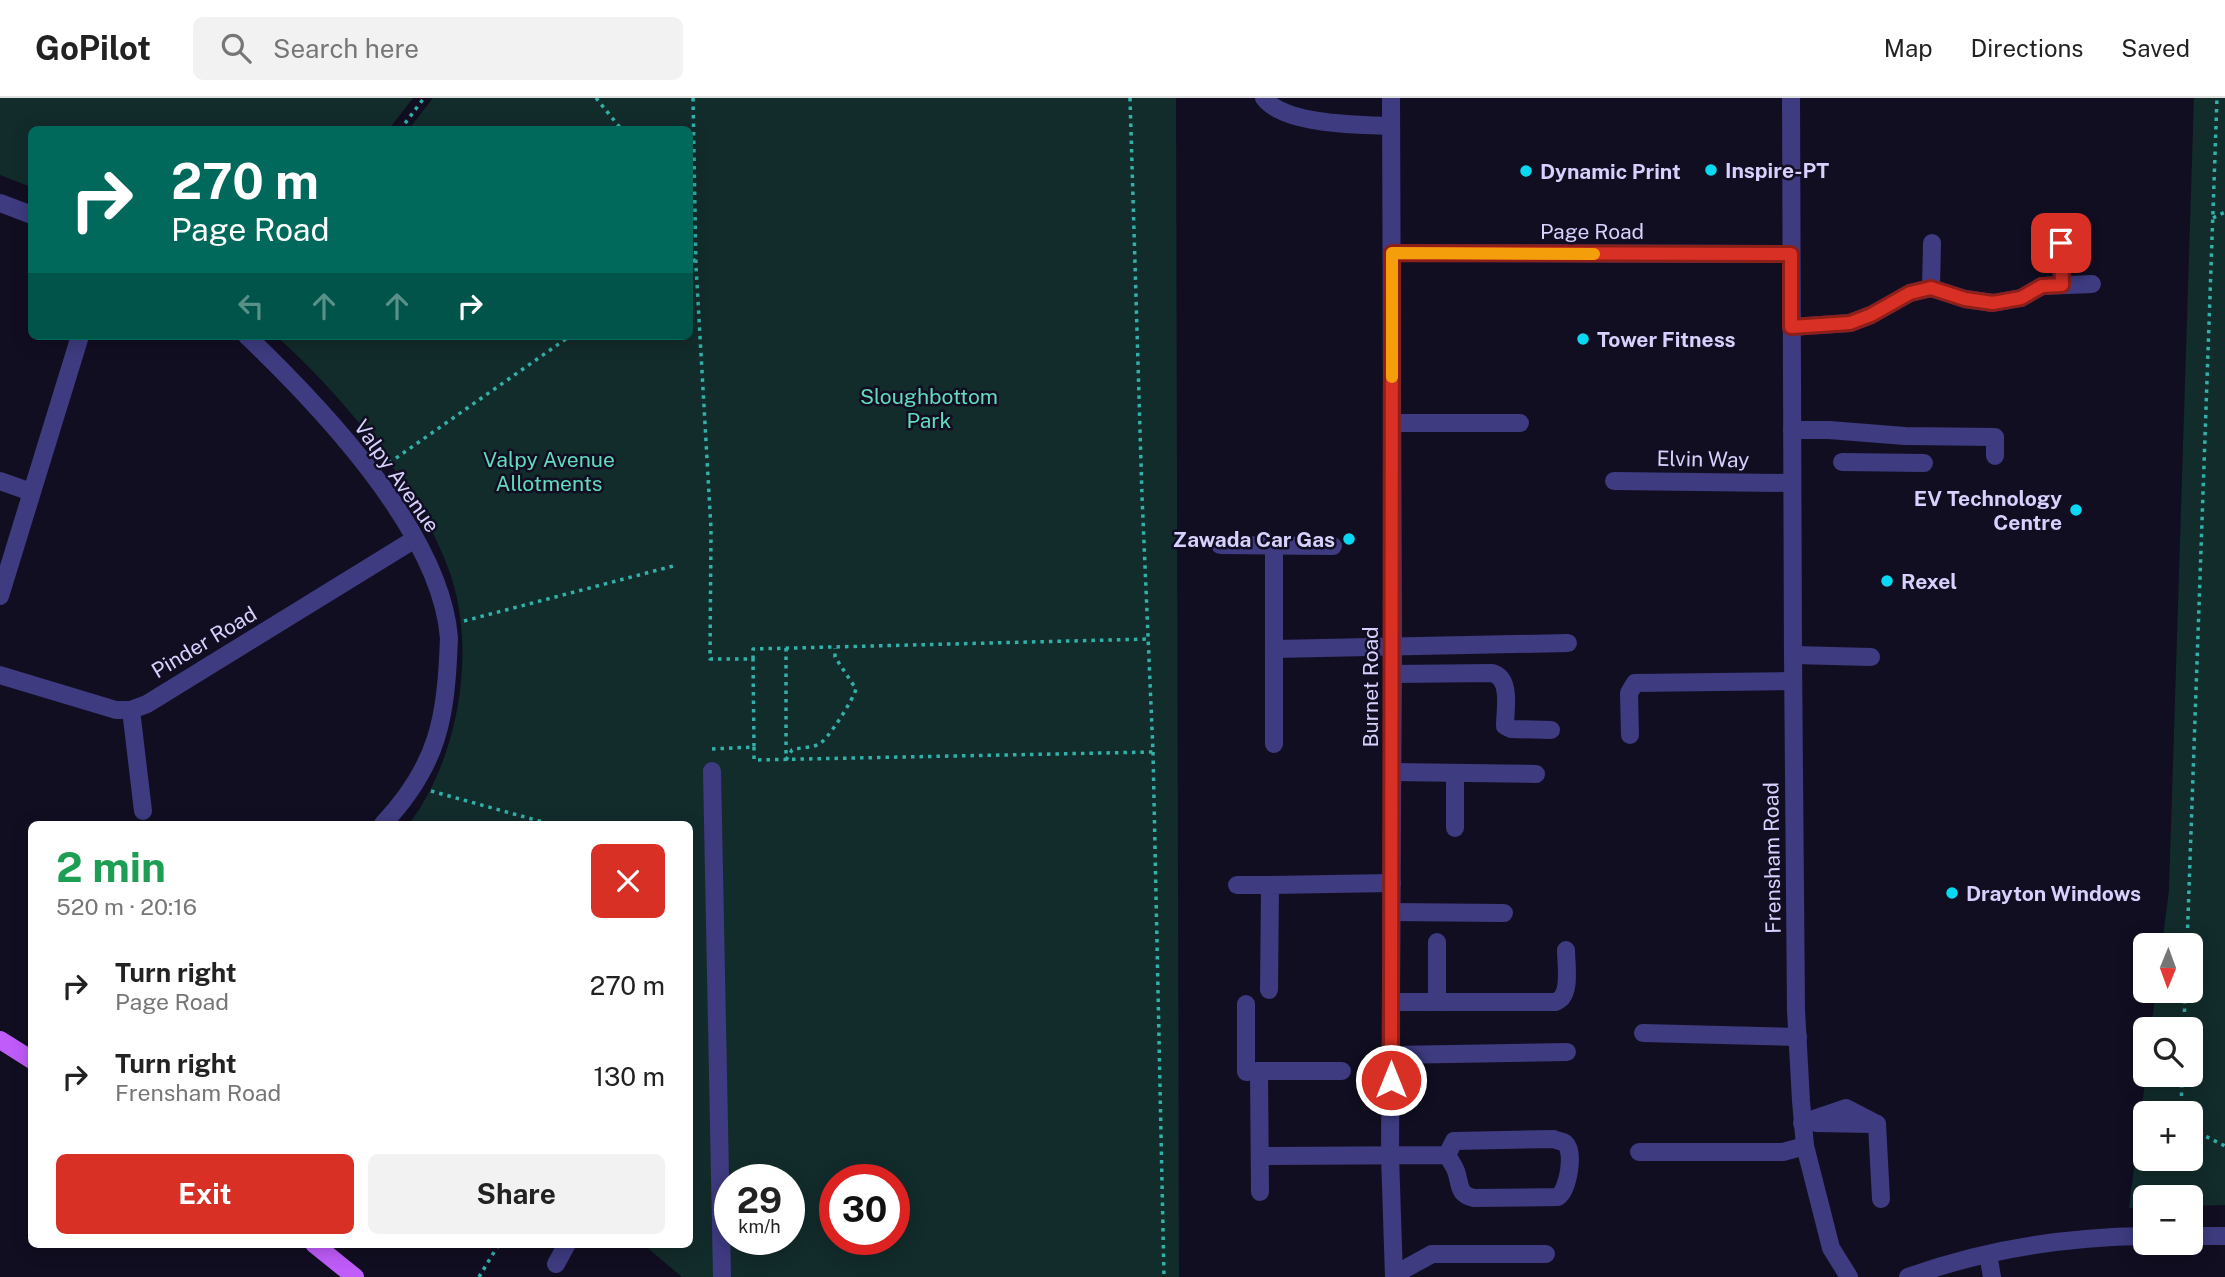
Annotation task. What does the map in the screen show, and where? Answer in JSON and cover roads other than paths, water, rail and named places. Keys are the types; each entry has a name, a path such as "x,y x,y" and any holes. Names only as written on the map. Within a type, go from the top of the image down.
{"main road":[{"path":"0,1040 28,1058"},
{"path":"319,1248 355,1277"}],"street":[{"path":"1264,98 1272,106 1328,123 1391,126"},
{"name":"Burnet Road","path":"1391,98 1390,1154 1394,1276"},
{"name":"Frensham Road","path":"1791,98 1793,681 1798,1037 1802,1123 1805,1146 1831,1248 1849,1277"},
{"path":"0,203 28,214"},
{"path":"1931,288 1932,243"},
{"path":"2061,243 2062,285"},
{"name":"Page Road","path":"1392,253 1791,254"},
{"path":"1791,327 1850,323 1871,315 1910,293 1931,288 1965,299 1993,303 2021,298 2042,286 2092,284"},
{"path":"0,596 79,340"},
{"name":"Valpy Avenue","path":"251,340 300,386 373,475 428,561 448,625 448,665 442,724 431,756 385,821"},
{"path":"1392,423 1520,424"},
{"path":"1792,430 1829,430 1879,450 1924,463"},
{"path":"1842,462 1879,450 1980,437 1995,437 1995,456"},
{"path":"0,481 31,492"},
{"name":"Elvin Way","path":"1614,481 1791,483"},
{"name":"Pinder Road","path":"131,710 147,704 415,539"},
{"path":"1220,545 1332,546"},
{"path":"1274,546 1274,744"},
{"path":"1274,649 1568,643"},
{"path":"1793,655 1871,657"},
{"path":"1392,674 1499,675 1504,681 1505,726 1511,729 1551,730"},
{"path":"0,675 116,709 131,710 143,811"},
{"path":"1630,735 1629,693 1635,683 1793,681"},
{"path":"712,771 722,1277"},
{"path":"1392,772 1536,774"},
{"path":"1455,773 1455,828"},
{"path":"1237,885 1392,883"},
{"path":"1269,990 1270,885"},
{"path":"1392,912 1504,913"},
{"path":"1437,942 1437,1002"},
{"path":"1391,1002 1555,1002 1561,1000 1565,994 1566,950"},
{"path":"1246,1004 1246,1072 1342,1070"},
{"path":"1643,1033 1798,1037"},
{"path":"1391,1055 1567,1052"},
{"path":"1259,1071 1260,1192"},
{"path":"1802,1123 1846,1108 1877,1124 1881,1199"},
{"path":"1554,1139 1565,1143 1569,1149 1569,1182 1564,1193 1558,1198 1464,1196 1459,1190 1456,1172 1447,1155 1454,1141 1554,1139"},
{"path":"1639,1152 1783,1152 1805,1146"},
{"path":"1261,1156 1447,1155"},
{"path":"2203,1236 2225,1236"},
{"path":"1908,1277 1988,1254 2072,1241 2133,1237"},
{"path":"556,1264 565,1248"},
{"path":"1394,1276 1432,1254 1546,1254"},
{"path":"1988,1254 1992,1277"}],"place":[{"name":"Inspire-PT","path":"1711,170"},
{"name":"Dynamic Print","path":"1526,171"},
{"name":"Tower Fitness","path":"1583,339"},
{"name":"EV Technology Centre","path":"2076,510"},
{"name":"Zawada Car Gas","path":"1349,539"},
{"name":"Rexel","path":"1887,581"},
{"name":"Drayton Windows","path":"1952,893"}],"park label":[{"name":"Sloughbottom Park","path":"929,408"},
{"name":"Valpy Avenue Allotments","path":"549,471"}]}
